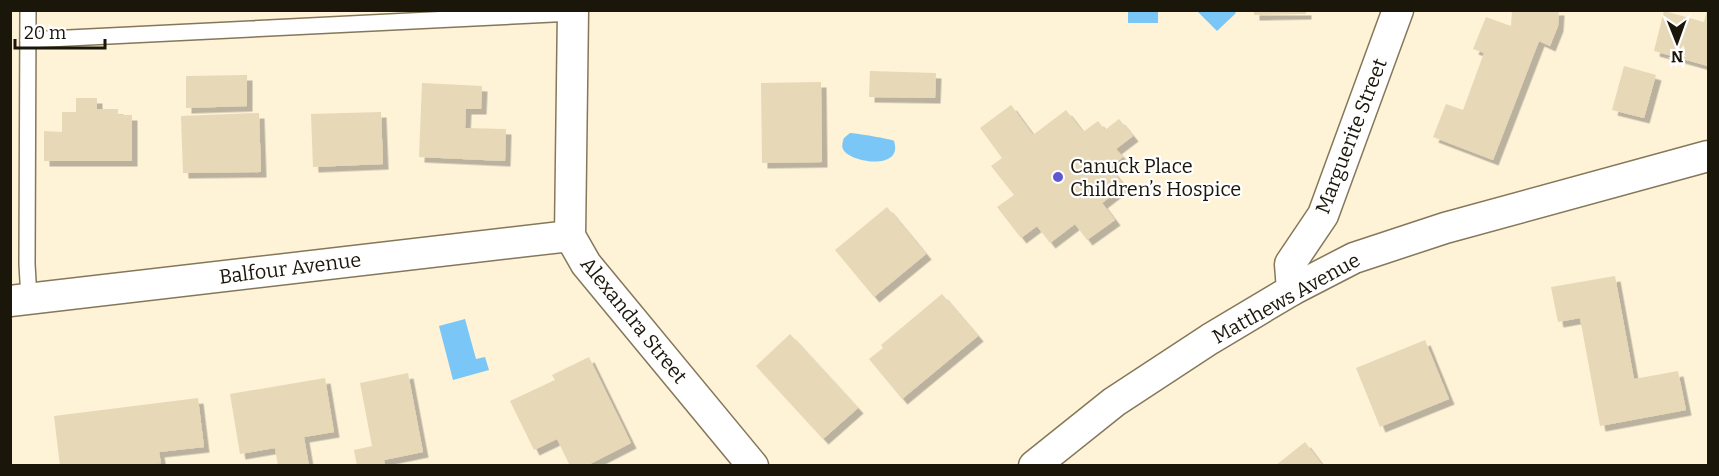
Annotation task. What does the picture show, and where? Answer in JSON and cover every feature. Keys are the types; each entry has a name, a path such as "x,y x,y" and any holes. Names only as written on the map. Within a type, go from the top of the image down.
{"street":[{"name":"Marguerite Street","path":"1292,290 1290,264 1323,215 1398,10"},
{"name":"Alexandra Street","path":"573,12 570,236 586,264 753,465"},
{"name":"Matthews Avenue","path":"1034,465 1114,402 1210,339 1292,290 1354,258 1445,228 1708,156"},
{"name":"Balfour Avenue","path":"20,300 570,236"}],"lane":[{"path":"20,300 27,264 28,10"},
{"path":"28,39 573,12"}],"water":[{"path":"1128,11 1158,11 1158,23 1128,23"},
{"path":"1197,11 1234,11 1236,13 1217,31"},
{"path":"850,133 892,140 895,150 886,160 877,162 851,156 845,152 842,144 844,138"},
{"path":"465,319 476,359 485,357 489,370 453,380 439,326"}],"building":[{"path":"1254,10 1306,10 1306,14 1254,15"},
{"path":"1512,10 1559,10 1558,26 1550,46 1539,41 1493,160 1433,137 1446,104 1463,110 1484,53 1473,49 1486,17 1511,26"},
{"path":"1707,10 1708,66 1654,51 1664,11 1704,22"},
{"path":"1624,66 1656,75 1644,118 1612,110"},
{"path":"870,71 936,73 935,98 869,97"},
{"path":"247,75 247,106 186,108 186,76"},
{"path":"821,82 822,162 762,163 761,83"},
{"path":"422,83 482,86 481,109 466,109 465,128 506,129 505,161 419,157"},
{"path":"76,98 97,98 97,109 118,109 118,115 132,115 132,161 44,161 44,131 62,132 62,112 76,112"},
{"name":"Canuck Place Children’s Hospice","path":"1011,105 1033,135 1066,110 1083,132 1098,121 1105,130 1119,119 1133,136 1116,149 1123,157 1110,167 1124,186 1102,203 1115,220 1087,240 1075,224 1050,243 1037,226 1021,238 997,207 1014,195 991,166 1002,158 980,128"},
{"path":"381,112 383,164 313,167 311,114"},
{"path":"259,113 261,172 183,173 181,116"},
{"path":"887,207 926,254 874,297 835,250"},
{"path":"1615,276 1634,379 1678,371 1686,410 1600,426 1580,318 1558,322 1551,287"},
{"path":"942,294 978,336 902,399 869,359 883,348 881,345"},
{"path":"790,334 858,408 823,439 756,366"},
{"path":"1425,340 1449,399 1380,427 1356,368"},
{"path":"589,357 631,443 586,466 570,466 557,439 534,450 510,401 555,380 552,375"},
{"path":"408,373 423,452 384,460 385,466 357,466 354,450 372,446 360,383"},
{"path":"325,378 334,432 304,437 309,466 278,466 275,448 240,454 230,394"},
{"path":"198,398 204,447 159,452 161,463 144,466 60,466 54,416"},
{"path":"1305,442 1323,466 1275,466"}],"place":[{"name":"Canuck Place Children’s Hospice","path":"1058,177"}]}
